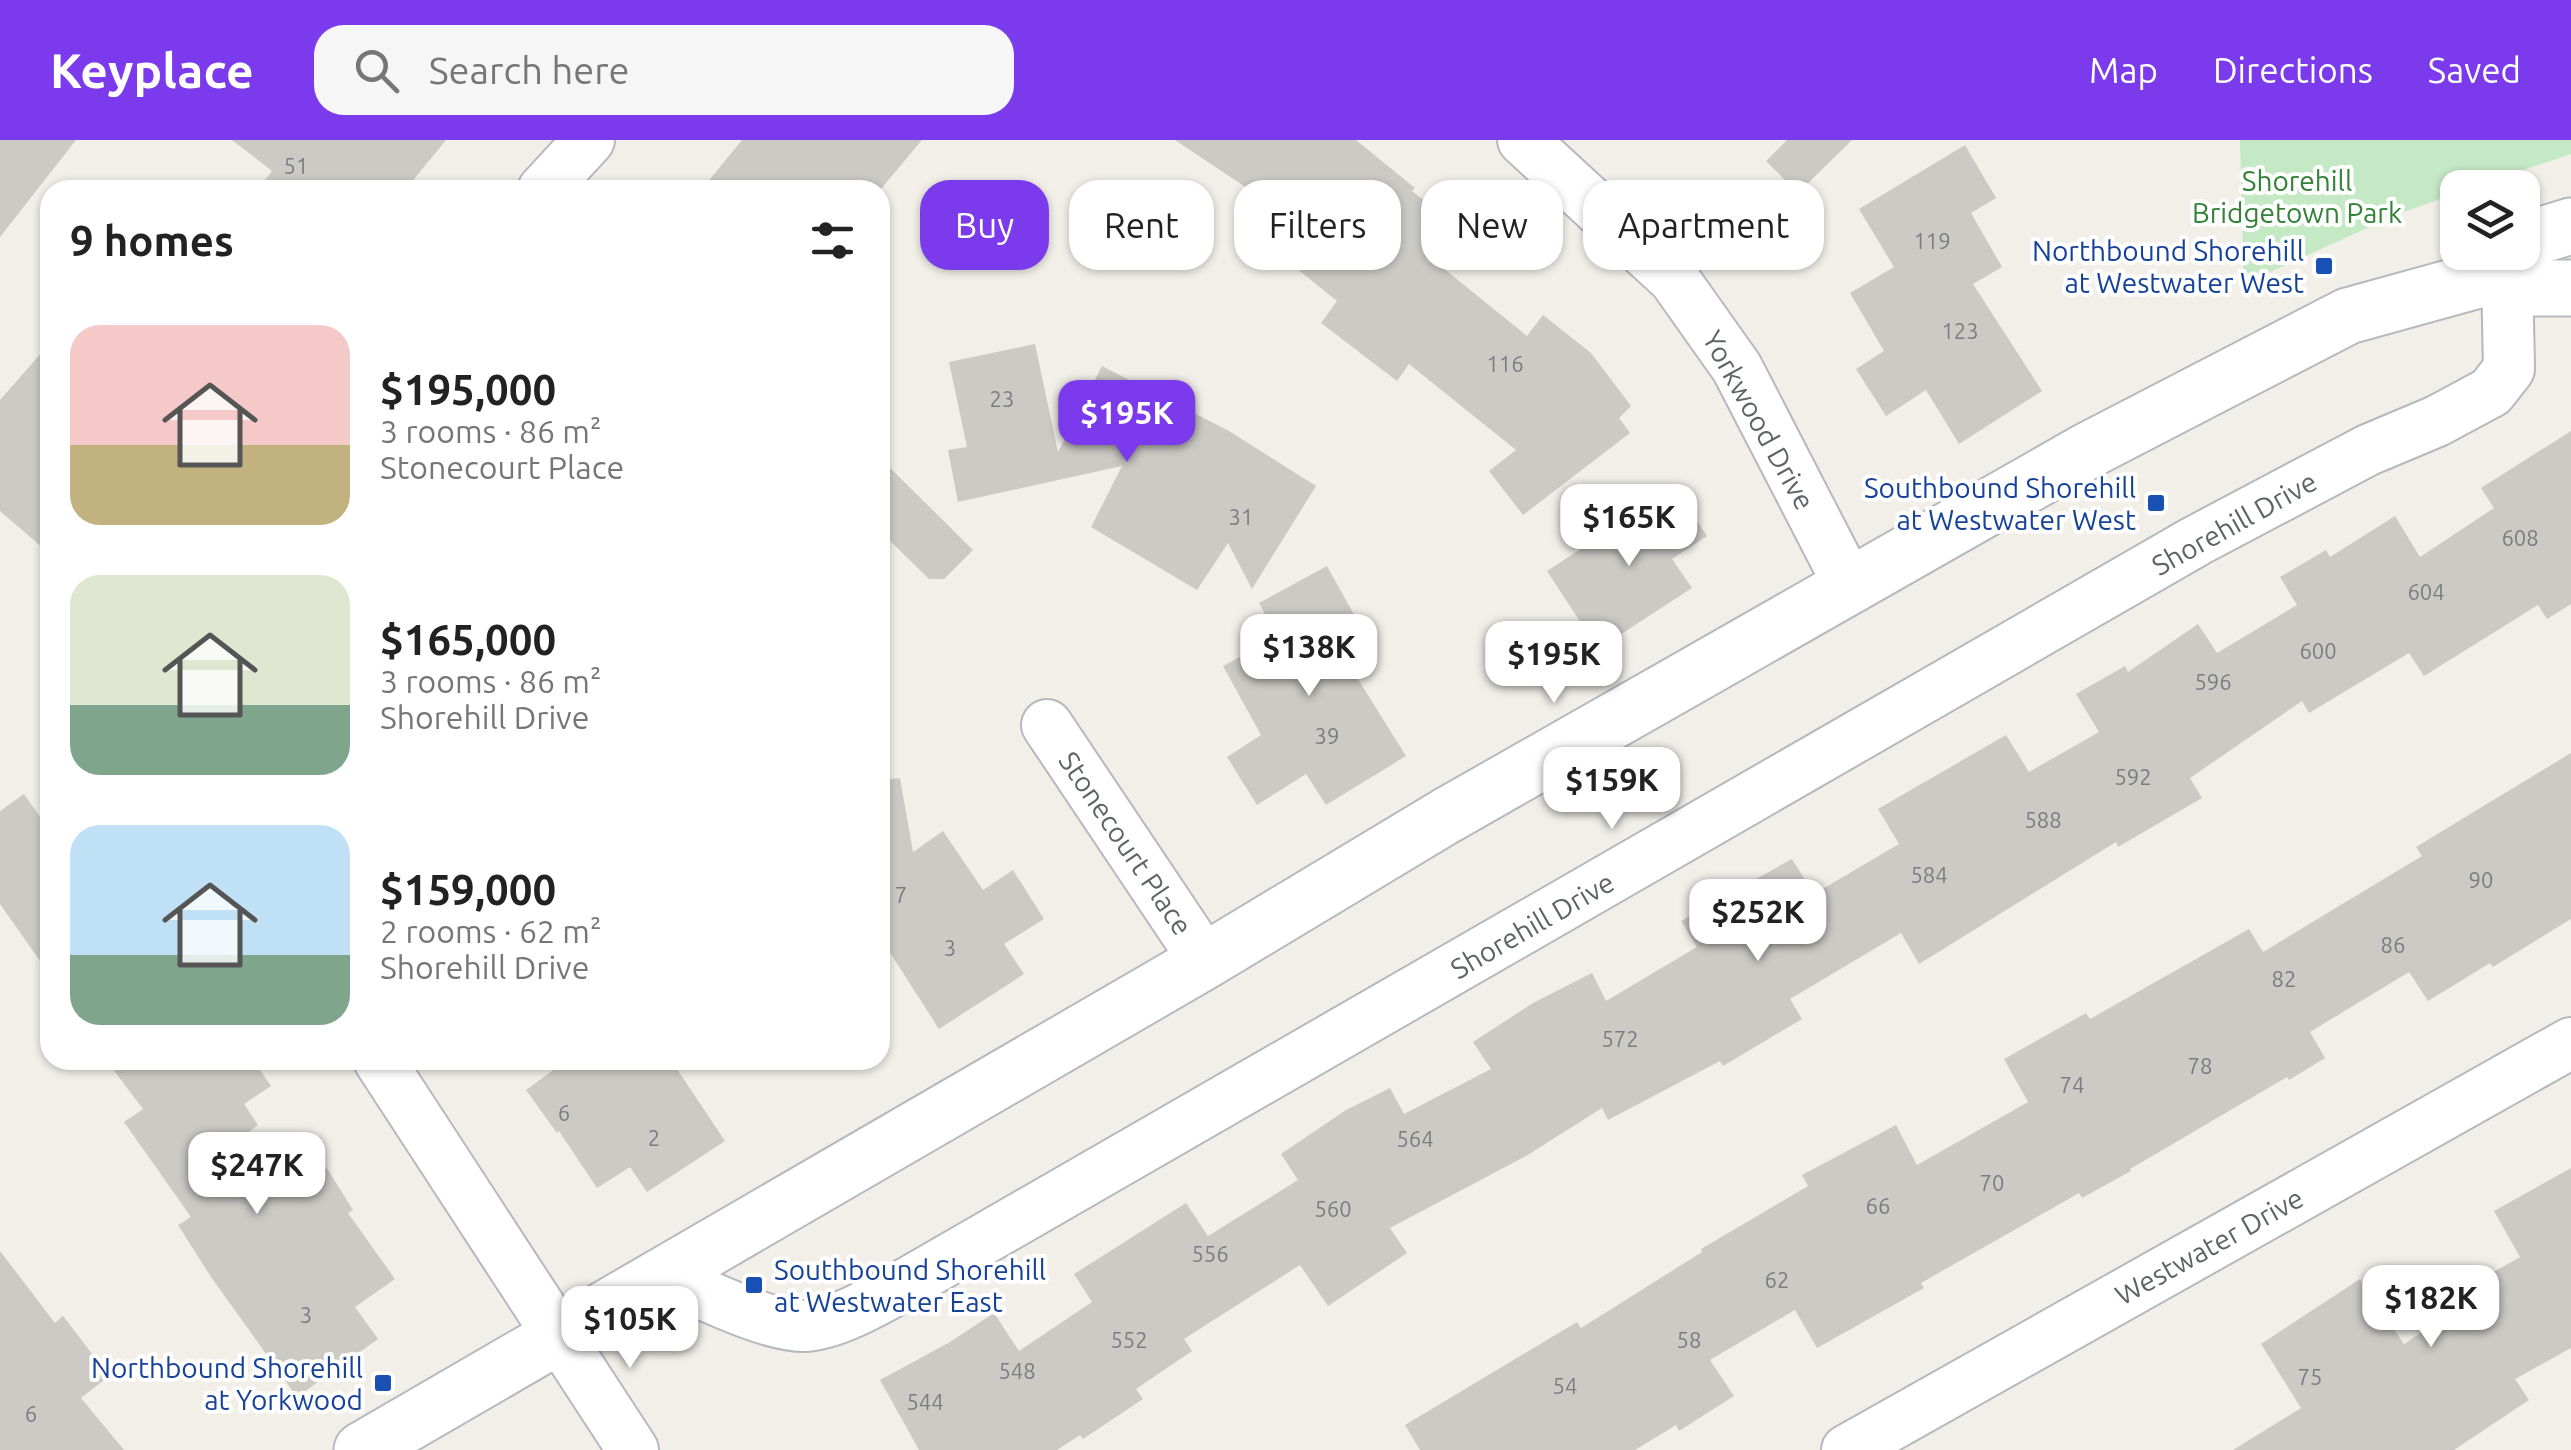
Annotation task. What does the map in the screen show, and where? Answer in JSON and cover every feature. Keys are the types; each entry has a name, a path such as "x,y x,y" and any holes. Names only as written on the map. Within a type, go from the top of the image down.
{"street":[{"path":"552,180 588,140"},
{"name":"Yorkwood Drive","path":"1523,140 1674,278 1737,368 1850,587"},
{"path":"2540,242 2571,226"},
{"path":"362,1450 1446,816 2088,451 2348,316 2474,270"},
{"name":"Shorehill Drive","path":"661,1276 774,1321 808,1326 860,1309 899,1288 2196,541 2368,450 2491,392 2508,369 2514,270"},
{"path":"2524,270 2534,288 2571,288"},
{"name":"Stonecourt Place","path":"1047,725 1205,960"},
{"name":"Westwater Drive","path":"1847,1450 2571,1043"},
{"path":"386,1070 633,1450"}],"green space":[{"name":"Shorehill Bridgetown Park","path":"2240,140 2571,140 2571,154 2523,170 2440,170 2440,199 2244,284"}],"building":[{"path":"0,140 76,140 45,180 40,180 40,186 0,237"},
{"path":"232,140 446,140 413,180 265,180 272,171"},
{"path":"742,140 922,140 888,180 709,180"},
{"path":"1175,140 1356,140 1415,188 1412,191 1421,198 1421,270 1446,270 1527,336 1543,315 1591,353 1631,406 1619,418 1630,433 1523,515 1489,471 1516,450 1409,364 1397,381 1321,323 1337,301 1298,270 1401,270 1401,180 1235,180"},
{"path":"1787,140 1852,140 1811,180 1785,180 1766,161"},
{"path":"1965,145 1996,198 1971,213 2002,267 1973,284 2042,391 1959,444 1926,390 1886,416 1856,369 1884,351 1850,293 1894,267 1859,209"},
{"path":"1035,344 1058,452 1102,366 1229,431 1316,486 1252,589 1228,543 1197,590 1091,527 1122,466 958,502 948,450 967,447 949,362"},
{"path":"40,354 40,545 0,511 0,400"},
{"path":"2571,431 2571,604 2547,619 2538,605 2424,676 2409,653 2309,713 2302,701 2190,778 2202,798 2118,847 2116,842 1919,964 1901,933 1790,999 1802,1019 1723,1066 1720,1061 1608,1120 1602,1108 1526,1156 1390,1228 1407,1253 1328,1306 1300,1265 1184,1339 1192,1351 1136,1389 1143,1399 1083,1439 1080,1435 1057,1450 919,1450 880,1380 994,1313 1019,1351 1092,1302 1074,1274 1186,1203 1208,1236 1298,1180 1281,1154 1346,1110 1390,1088 1404,1114 1491,1069 1473,1042 1533,1003 1592,973 1606,1001 1697,947 1681,921 1792,859 1814,894 1899,844 1878,809 2006,735 2029,772 2099,732 2076,694 2125,666 2128,672 2198,624 2217,653 2297,605 2280,577 2326,550 2330,557 2395,516 2420,557 2494,508 2481,488"},
{"path":"890,468 973,550 944,579 929,579 890,541"},
{"path":"1675,488 1707,536 1672,559 1692,588 1598,649 1547,571"},
{"path":"1327,566 1362,629 1336,644 1406,756 1326,805 1306,774 1257,805 1227,757 1261,735 1223,666 1277,637 1259,603"},
{"path":"2571,753 2571,919 2493,967 2490,963 2428,1001 2409,972 2310,1032 2325,1058 2131,1171 2082,1198 2079,1193 1921,1283 1924,1288 1817,1348 1795,1310 1710,1360 1734,1396 1679,1431 1676,1425 1635,1450 1420,1450 1405,1425 1577,1322 1581,1328 1702,1252 1701,1249 1808,1186 1802,1175 1896,1125 1917,1165 2028,1102 2004,1059 2086,1013 2090,1019 2249,929 2263,952 2422,856 2416,847"},
{"path":"900,778 913,852 943,831 983,890 1013,870 1044,919 1004,944 1024,974 939,1029 890,953 890,779"},
{"path":"24,794 40,817 40,961 0,904 0,811"},
{"path":"114,1070 260,1070 271,1086 244,1104 258,1125 246,1134 283,1194 326,1167 353,1210 348,1213 395,1279 355,1307 378,1339 297,1397 178,1225 191,1217 124,1122 143,1109"},
{"path":"553,1070 678,1070 725,1141 647,1192 630,1167 597,1188 526,1090"},
{"path":"2571,1168 2571,1348 2515,1379 2529,1400 2454,1450 2233,1450 2301,1408 2261,1344 2360,1279 2404,1344 2480,1294 2474,1283 2520,1257 2494,1211"},
{"path":"0,1251 55,1323 63,1316 109,1376 81,1398 124,1450 0,1450"}],"place":[{"name":"Northbound Shorehill at Westwater West","path":"2324,266"},
{"name":"Southbound Shorehill at Westwater West","path":"2156,503"},
{"name":"Southbound Shorehill at Westwater East","path":"754,1285"},
{"name":"Northbound Shorehill at Yorkwood","path":"383,1383"}]}
